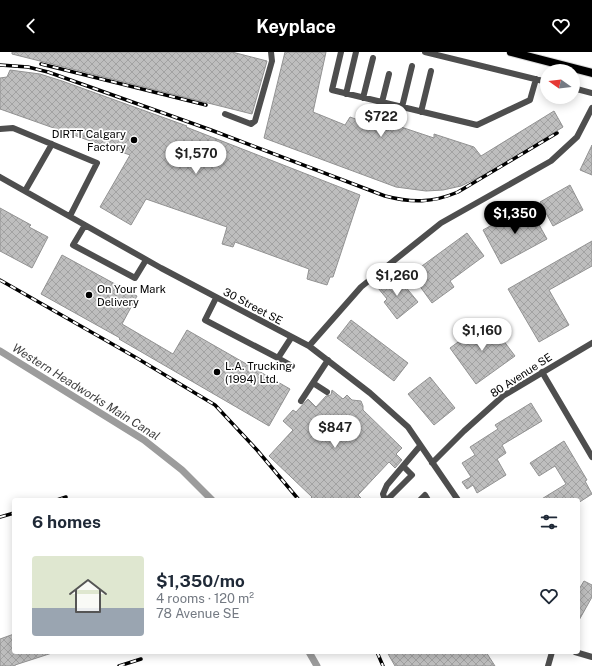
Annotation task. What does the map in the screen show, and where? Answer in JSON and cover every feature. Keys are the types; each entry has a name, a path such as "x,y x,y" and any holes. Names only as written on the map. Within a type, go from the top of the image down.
{"main road":[{"path":"510,52 592,73"}],"street":[{"path":"225,114 251,124 255,121 272,61 271,52"},
{"path":"341,52 332,90 477,125 530,100 536,79"},
{"path":"346,94 356,52"},
{"path":"425,52 540,80"},
{"path":"363,98 373,58"},
{"path":"402,107 412,66"},
{"path":"421,112 431,71"},
{"path":"382,102 389,74"},
{"path":"580,90 592,93"},
{"path":"309,346 361,286 441,223 551,161 577,137 592,108"},
{"path":"0,129 13,128 97,164 70,216"},
{"path":"25,191 52,144"},
{"name":"30 Street SE","path":"0,177 146,260 291,338 309,346 370,393 408,427 457,498"},
{"path":"85,225 73,245 136,278 146,260"},
{"path":"216,298 205,320 292,366"},
{"path":"278,358 291,338"},
{"name":"80 Avenue SE","path":"432,463 464,431 503,396 592,343"},
{"path":"301,401 328,360"},
{"path":"542,372 592,457"},
{"path":"313,384 327,392"},
{"path":"385,498 383,494 387,485 420,446"},
{"path":"388,498 412,475 403,466"},
{"path":"580,653 592,657"},
{"path":"548,666 551,654"}],"building":[{"path":"12,52 232,52 267,61 252,114 12,54"},
{"path":"285,52 326,52 313,112 345,125 350,117 388,131 392,124 434,138 434,134 474,147 481,156 554,111 563,127 492,171 461,186 443,190 426,191 396,187 264,138"},
{"path":"10,70 40,74 62,81 187,126 186,127 360,195 333,277 330,277 327,285 307,279 309,269 235,242 233,247 222,244 227,227 146,199 131,225 100,207 130,155 0,109 0,78 7,77"},
{"path":"592,145 592,175 580,170"},
{"path":"570,185 583,210 553,226 540,202"},
{"path":"528,205 547,239 501,264 483,230"},
{"path":"0,208 31,225 29,227 48,237 32,268 0,251"},
{"path":"467,233 484,256 450,281 454,287 432,303 411,274"},
{"path":"592,241 592,266 549,290 569,325 539,342 508,289"},
{"path":"62,255 137,296 122,324 173,354 187,330 290,389 269,426 119,339 120,338 41,294"},
{"path":"395,274 418,302 397,319 384,302 387,299 378,288"},
{"path":"351,320 408,363 394,381 337,338"},
{"path":"488,320 515,356 476,384 450,348"},
{"path":"430,377 455,408 434,425 408,394"},
{"path":"332,390 343,399 347,395 352,400 361,401 363,410 402,448 396,454 402,460 395,468 389,462 358,495 361,498 311,498 312,497 269,456 293,430 283,421 293,410 296,412 308,399 316,407 326,396 331,395"},
{"path":"531,403 542,421 502,445 506,453 497,459 506,475 477,493 473,485 467,489 462,482 471,477 462,463 475,455 470,447 498,429 495,425"},
{"path":"564,441 587,480 585,481 592,494 580,502 580,498 543,498 566,484 555,466 539,476 530,463"},
{"path":"584,581 592,585 592,597 580,618 580,588"},
{"path":"12,635 12,654 49,654 15,666 0,666 0,639"},
{"path":"388,654 487,654 495,666 395,666"}],"waterway":[{"name":"Western Headworks Main Canal","path":"0,351 144,440 182,470 210,498"},
{"name":"Western Headworks Main Canal","path":"310,654 317,666"}],"railway":[{"path":"41,64 206,105"},
{"path":"0,65 28,67 48,72 211,130 385,196 404,200 422,201 449,196 557,133"},
{"path":"0,280 135,357 215,405 257,450 297,498"},
{"path":"0,517 12,514"},
{"path":"378,654 383,666"},
{"path":"119,666 141,659"}],"place":[{"name":"DIRTT Calgary Factory","path":"134,140"},
{"name":"On Your Mark Delivery","path":"89,295"},
{"name":"L.A. Trucking (1994) Ltd.","path":"217,372"}]}
